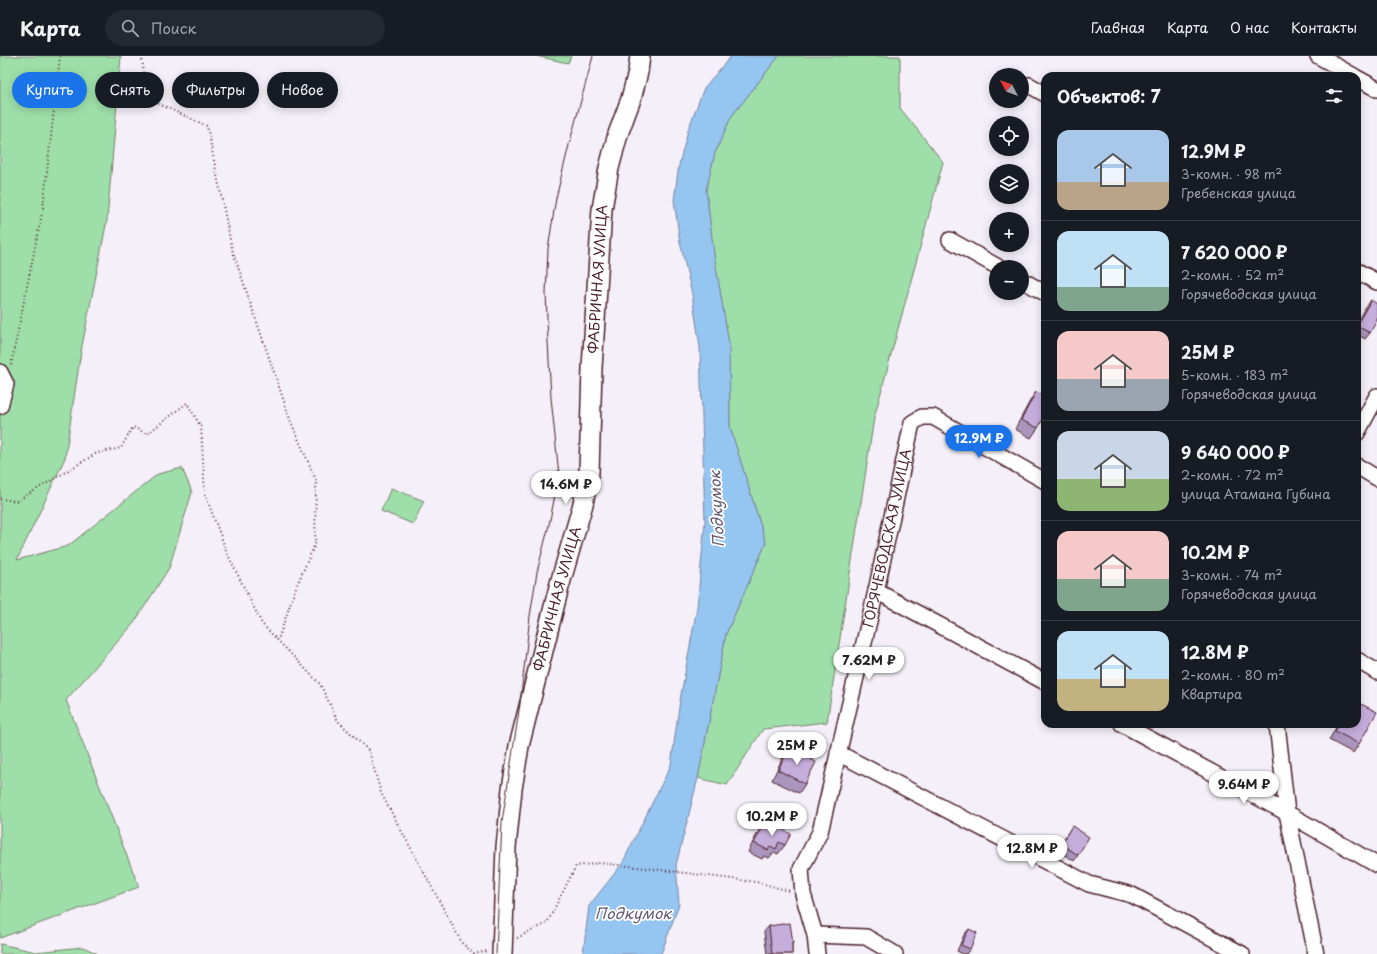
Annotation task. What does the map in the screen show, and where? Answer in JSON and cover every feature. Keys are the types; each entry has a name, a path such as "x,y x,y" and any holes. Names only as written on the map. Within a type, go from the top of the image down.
{"main road":[{"name":"ФАБРИЧНАЯ УЛИЦА","path":"502,950 506,847 512,789 519,746 558,587 583,504 589,473 593,352 602,209 609,168 618,134 631,99 638,72 640,56"}],"street":[{"path":"1318,56 1347,72"},
{"path":"1361,80 1377,89"},
{"path":"1029,85 1041,92"},
{"path":"950,240 989,262"},
{"path":"1361,273 1377,282"},
{"path":"1029,284 1041,291"},
{"path":"0,406 3,378"},
{"path":"1361,426 1377,396"},
{"name":"ГОРЯЧЕВОДСКАЯ УЛИЦА","path":"817,954 814,934 803,894 801,869 820,832 876,591 912,423 922,417 933,417 1041,479"},
{"path":"1361,468 1377,478"},
{"path":"876,591 1041,680"},
{"path":"1361,662 1377,672"},
{"path":"1129,728 1287,813 1377,865"},
{"path":"1277,728 1287,813 1316,954"},
{"path":"838,754 1089,884 1132,895 1242,954"},
{"path":"814,934 866,937 895,954"}],"path":[{"path":"3,378 43,208 60,56"},
{"path":"142,56 146,98 207,126 232,249 291,422 316,480 315,544 296,587 278,640"},
{"path":"0,499 17,501 97,453 121,448 133,428 147,434 187,403 201,427 205,494 227,553 262,624 320,684 338,721 369,750 381,793 462,943 474,954 502,950 547,923 576,866 600,863 756,882 803,894"}],"green space":[{"path":"0,56 121,56 120,72 95,72 95,108 117,108 107,220 81,351 65,458 17,560 68,546 158,474 182,468 192,492 169,568 134,623 66,700 139,887 0,938"},
{"path":"536,56 571,56 568,63"},
{"path":"779,56 900,56 900,108 943,162 874,418 827,722 763,729 727,785 698,778 726,634 766,543 730,427 729,344 714,255 706,190 715,153 731,117"},
{"path":"391,488 424,501 413,524 381,511"},
{"path":"0,944 36,952 83,947 98,954 0,954"}],"water":[{"name":"Подкумок","path":"731,56 779,56 731,117 715,153 706,190 714,255 729,344 730,427 766,543 726,634 698,778 676,865 679,904 661,954 583,954 589,906 622,864 671,765 680,700 697,608 705,522 700,347 692,294 680,242 674,200 679,165 688,130 704,88"}],"building":[{"path":"1371,300 1377,304 1377,320 1370,333 1361,328 1361,317"},
{"path":"1036,392 1041,394 1041,422 1038,428 1021,420"},
{"path":"1361,704 1377,712 1359,744 1335,731 1337,728 1361,728"},
{"path":"789,748 816,762 805,784 778,770"},
{"path":"766,821 791,834 785,845 779,842 776,849 770,846 768,850 754,843"},
{"path":"1072,826 1089,837 1078,855 1061,844"},
{"path":"790,923 793,943 792,954 772,954 769,926"},
{"path":"969,929 977,933 970,949 961,945"}],"tram line":[{"path":"496,954 502,822 520,704 530,616 537,572 549,525 559,475 551,398 548,342 546,293 548,249 556,198 593,56"}]}
